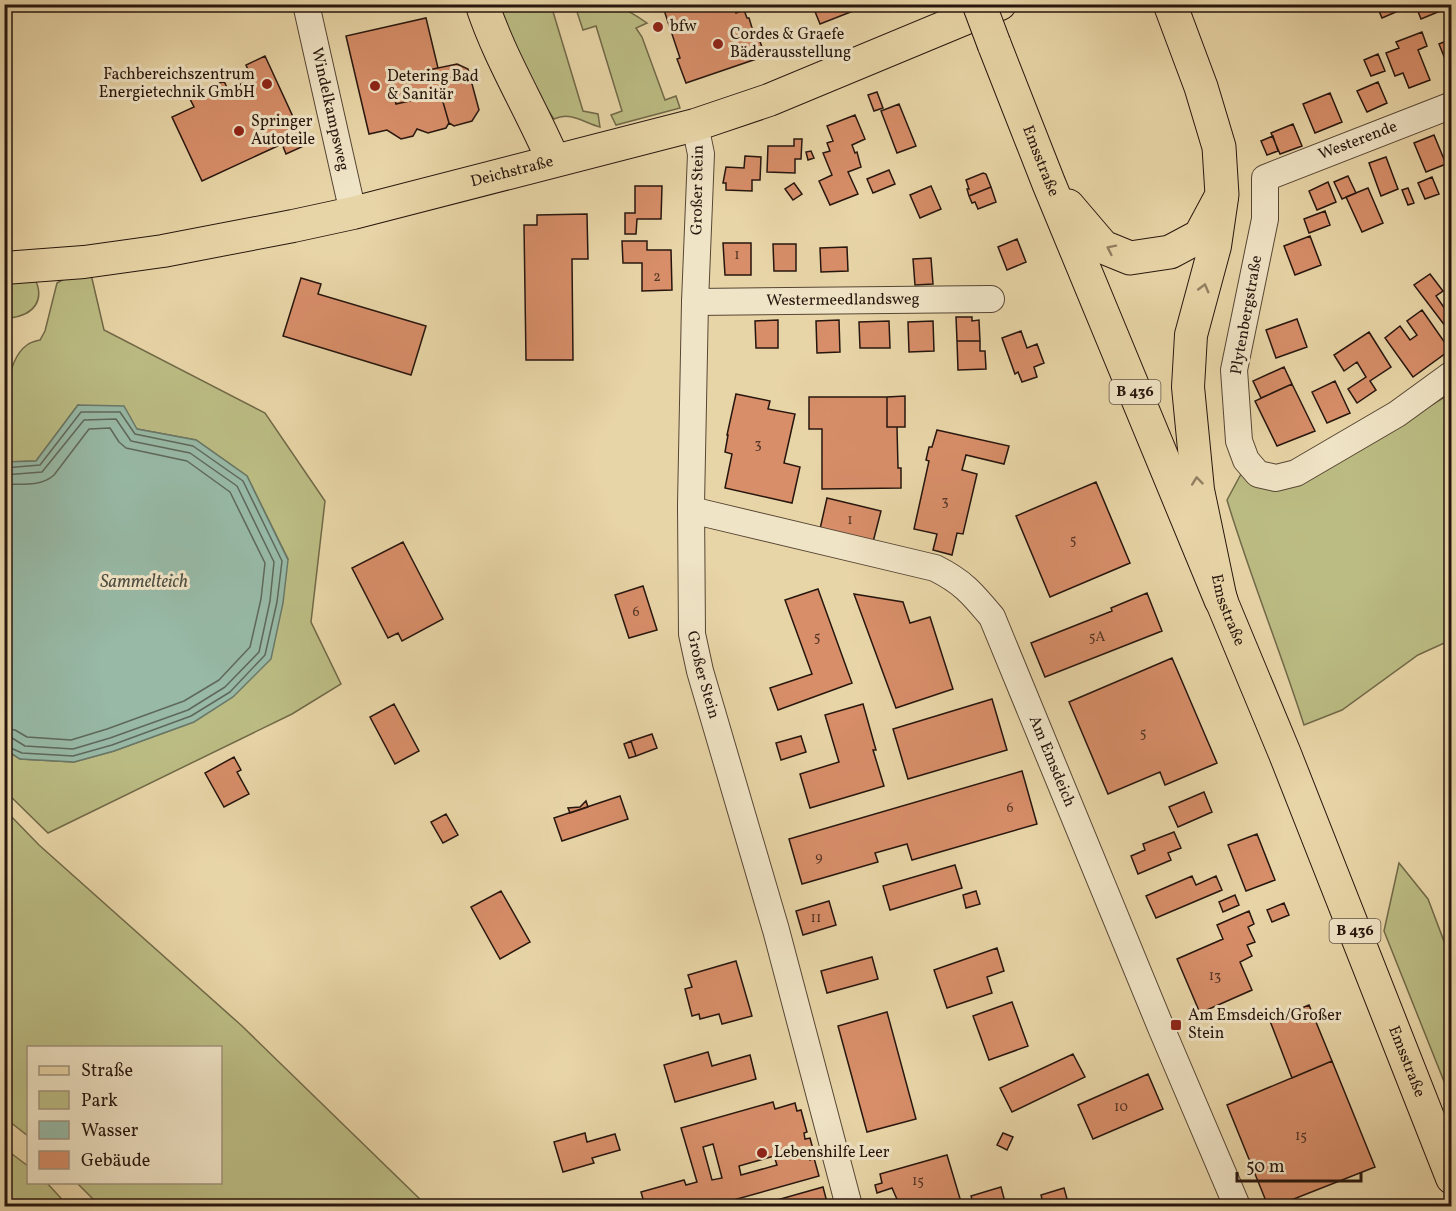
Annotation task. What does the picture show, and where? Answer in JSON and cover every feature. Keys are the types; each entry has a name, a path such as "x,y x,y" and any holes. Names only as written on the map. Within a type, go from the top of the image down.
{"highway":[{"path":"482,4 491,32 532,112 553,160"},
{"name":"Emsstraße","path":"979,4 1049,184 1221,600"},
{"path":"1049,184 1103,246 1131,258 1170,252 1200,236 1222,195 1219,147 1201,87 1170,4"}],"main road":[{"name":"Deichstraße","path":"4,268 84,262 163,251 353,213 695,125 770,100 1000,4"},
{"path":"1221,600 1198,490 1188,387 1191,335 1215,246 1222,195"},
{"name":"Emsstraße","path":"1221,600 1294,776 1452,1178"}],"street":[{"name":"Windelkampsweg","path":"306,4 353,213"},
{"name":"Westerende","path":"1265,178 1452,105"},
{"name":"Großer Stein","path":"695,125 701,154 695,302 691,510 693,634 700,671 776,930 849,1206"},
{"name":"Plytenbergstraße","path":"1265,178 1265,219 1234,370 1239,441 1246,460 1258,474 1276,478 1296,473 1397,414 1452,374"},
{"name":"Westermeedlandsweg","path":"695,302 991,299"},
{"name":"Am Emsdeich","path":"691,510 935,568 970,590 992,617 1237,1206"}],"green space":[{"path":"491,5 551,5 583,111 598,114 600,127 572,117 554,119 527,80"},
{"path":"582,5 616,7 630,12 647,23 636,28 642,37 665,100 676,96 680,108 616,125 611,115 622,111 596,26 583,30 577,12"},
{"path":"90,270 104,330 265,413 325,501 311,622 341,684 292,714 48,833 5,791 4,749 20,759 74,762 114,751 194,722 288,559 247,476 196,440 137,429 78,405 36,461 5,462 6,399 12,367 18,354 29,344 40,340 45,331 57,283 76,272"},
{"path":"34,277 39,293 36,305 26,314 10,318 5,307 5,279"},
{"path":"1451,393 1451,640 1418,655 1342,710 1304,725 1227,500 1241,474 1253,481 1381,436"},
{"path":"5,810 39,845 242,1026 427,1206 100,1206 78,1184 222,1184 222,1046 27,1046 27,1135 5,1118"},
{"path":"1399,863 1428,899 1451,960 1451,1099 1384,931"},
{"path":"4,1148 27,1165 27,1184 48,1184 68,1206 5,1206"}],"water":[{"name":"Sammelteich","path":"78,405 124,406 137,429 196,440 247,476 288,560 283,603 271,659 233,697 194,722 114,751 74,762 20,759 5,749 5,462 36,461"}],"building":[{"name":"Cordes & Graefe Bäderausstellung","path":"662,4 733,4 736,13 744,10 749,18 765,56 686,83"},
{"path":"812,4 871,4 820,24"},
{"path":"1240,4 1255,4 1243,10"},
{"path":"1376,4 1395,4 1398,11 1382,18"},
{"path":"1415,4 1443,4 1445,9 1421,19"},
{"name":"Detering Bad & Sanitär","path":"426,18 438,68 390,78 396,104 435,95 443,102 449,123 446,128 428,133 417,129 413,136 401,139 387,130 369,134 346,36"},
{"path":"1452,23 1452,39 1451,39 1445,26"},
{"path":"1422,32 1427,46 1418,50 1430,80 1409,88 1403,73 1395,76 1386,53 1399,48 1396,42"},
{"path":"1451,39 1452,68 1449,69 1439,44"},
{"path":"1378,54 1385,71 1371,76 1364,60"},
{"name":"Springer Autoteile","path":"265,56 306,145 286,154 282,144 202,181 172,117 194,107 189,97 224,81 228,90 252,79 246,65"},
{"path":"457,64 468,69 479,110 472,121 454,126 449,123 443,102 435,95 396,104 390,78"},
{"path":"1378,82 1387,103 1367,112 1357,91"},
{"path":"877,92 883,108 874,111 868,95"},
{"path":"1330,93 1342,122 1315,133 1303,104"},
{"path":"899,104 916,146 897,153 881,111"},
{"path":"855,115 865,139 852,145 855,153 857,152 861,167 848,172 858,194 830,205 819,181 832,175 823,153 830,151 827,143 833,141 827,126"},
{"path":"1293,124 1302,146 1280,154 1271,133"},
{"path":"1452,129 1452,144 1446,131"},
{"path":"1434,135 1446,164 1426,172 1414,143"},
{"path":"1273,136 1278,151 1267,155 1261,141"},
{"path":"794,139 802,139 801,159 795,159 795,173 767,172 768,146 794,146"},
{"path":"811,151 814,158 808,160 806,152"},
{"path":"745,156 761,157 760,180 752,180 752,191 726,190 726,183 723,183 726,167 744,168"},
{"path":"1386,157 1398,189 1381,196 1369,163"},
{"path":"889,170 895,184 873,193 867,179"},
{"path":"983,173 986,174 991,187 969,196 966,180"},
{"path":"1348,176 1356,193 1342,199 1334,182"},
{"path":"1432,177 1439,194 1425,199 1418,183"},
{"path":"1328,182 1336,202 1317,210 1309,191"},
{"path":"794,183 802,194 793,200 785,189"},
{"path":"635,186 662,186 661,219 637,219 636,234 625,234 625,213 635,213"},
{"path":"931,186 941,209 920,218 910,195"},
{"path":"991,187 996,202 978,209 969,196"},
{"path":"1368,188 1383,223 1362,232 1346,197"},
{"path":"1408,188 1414,203 1408,205 1402,190"},
{"path":"1325,211 1330,225 1309,233 1304,219"},
{"path":"587,214 588,259 572,259 573,360 526,360 524,225 537,225 537,215"},
{"path":"1310,236 1321,265 1295,275 1284,246"},
{"path":"1017,239 1026,262 1007,270 998,247"},
{"path":"622,241 647,241 647,250 671,250 672,290 642,291 642,263 623,263"},
{"path":"723,243 751,243 751,275 725,275"},
{"path":"773,244 796,244 796,271 774,271"},
{"path":"847,247 848,271 821,272 820,248"},
{"path":"931,258 933,284 915,285 913,259"},
{"path":"1430,274 1443,291 1436,296 1445,309 1452,304 1452,335 1414,285"},
{"path":"301,278 321,284 318,294 426,326 411,375 283,336"},
{"path":"1422,310 1450,350 1413,377 1385,338 1400,326 1410,340 1417,335 1407,321"},
{"path":"956,317 972,317 972,321 979,320 980,341 957,341"},
{"path":"1297,319 1307,347 1276,358 1266,330"},
{"path":"778,320 778,348 756,348 755,321"},
{"path":"839,320 840,352 817,353 816,321"},
{"path":"889,321 890,348 860,348 859,322"},
{"path":"933,321 934,351 909,352 908,322"},
{"path":"1021,331 1027,348 1037,344 1044,363 1034,367 1037,377 1022,382 1018,372 1015,374 1002,338"},
{"path":"1369,332 1391,367 1370,381 1376,390 1357,403 1348,389 1366,377 1357,362 1344,371 1334,355"},
{"path":"957,341 980,341 980,351 985,351 986,369 958,370"},
{"path":"1284,367 1292,384 1261,398 1253,381"},
{"path":"1335,381 1350,413 1327,423 1312,392"},
{"path":"1292,384 1315,431 1277,446 1255,401"},
{"path":"736,394 770,401 768,409 795,414 784,463 800,467 792,503 725,488 732,454 725,452"},
{"path":"905,396 905,427 887,427 887,397"},
{"path":"809,397 887,397 887,427 897,427 901,488 822,489 822,429 809,429"},
{"path":"937,430 1009,446 1004,464 966,455 962,470 977,474 963,534 957,533 952,555 933,550 937,534 914,529 929,461 926,460 929,447 932,447"},
{"path":"1096,482 1130,563 1050,597 1016,516"},
{"path":"827,498 881,511 873,542 820,529"},
{"path":"403,542 443,619 402,641 398,633 388,638 352,568"},
{"path":"643,586 657,630 629,638 615,595"},
{"path":"818,589 852,683 778,710 770,688 812,674 785,600"},
{"path":"1147,593 1162,631 1045,677 1031,643 1112,611 1111,608"},
{"path":"854,594 903,602 910,623 930,617 953,689 896,708"},
{"path":"1172,658 1217,763 1165,785 1160,772 1108,794 1069,702"},
{"path":"992,699 1007,750 908,779 893,729"},
{"path":"394,704 419,751 395,764 370,717"},
{"path":"863,704 884,786 810,808 800,774 839,762 825,715"},
{"path":"652,734 657,748 636,756 631,741"},
{"path":"801,736 806,752 781,760 776,743"},
{"path":"631,741 636,756 629,758 624,744"},
{"path":"234,757 241,770 237,772 249,794 224,807 205,773"},
{"path":"1022,771 1037,824 912,860 907,844 875,853 878,862 802,884 789,839"},
{"path":"1204,792 1212,812 1178,827 1169,807"},
{"path":"620,796 628,819 562,841 554,818"},
{"path":"586,801 588,807 570,813 568,808 580,807"},
{"path":"446,814 458,835 443,843 431,822"},
{"path":"1174,832 1181,848 1168,853 1171,860 1138,874 1131,856 1145,850 1143,844"},
{"path":"1257,834 1275,880 1246,891 1228,845"},
{"path":"955,865 962,888 890,910 883,886"},
{"path":"1192,876 1196,885 1216,876 1222,890 1156,918 1146,896"},
{"path":"501,891 530,942 500,959 471,907"},
{"path":"976,891 980,904 966,908 963,895"},
{"path":"1235,895 1239,905 1223,912 1219,902"},
{"path":"829,901 836,925 803,935 796,911"},
{"path":"1284,903 1289,915 1272,922 1267,910"},
{"path":"1249,911 1254,924 1248,927 1255,942 1247,945 1252,956 1240,962 1252,990 1200,1013 1177,959 1223,939 1217,925"},
{"path":"997,948 1004,971 987,977 992,993 947,1008 934,970"},
{"path":"872,957 878,979 827,993 821,971"},
{"path":"736,961 752,1016 722,1024 719,1014 700,1019 699,1014 692,1016 685,989 692,987 688,975"},
{"path":"1012,1002 1028,1046 989,1060 973,1016"},
{"path":"1309,1005 1332,1061 1292,1078 1270,1021"},
{"path":"887,1012 916,1119 867,1132 838,1026"},
{"path":"708,1052 712,1066 750,1055 756,1079 675,1102 664,1065"},
{"path":"1073,1054 1085,1077 1012,1112 1000,1088"},
{"path":"1332,1061 1375,1167 1276,1206 1268,1206 1227,1105"},
{"path":"1148,1074 1163,1109 1093,1139 1078,1105"},
{"name":"Lebenshilfe Leer","path":"773,1102 775,1109 795,1103 797,1111 801,1110 807,1132 804,1133 805,1139 810,1138 813,1149 807,1151 810,1160 814,1158 819,1176 712,1206 711,1203 698,1206 645,1206 641,1192 684,1180 686,1185 697,1182 681,1128","holes":["713,1144 722,1178 712,1180 703,1147","774,1156 777,1165 741,1175 739,1166"]},
{"path":"585,1133 587,1142 615,1134 620,1150 592,1158 594,1163 563,1172 554,1142"},
{"path":"1003,1133 1013,1137 1007,1150 997,1145"},
{"name":"Lebenshilfe Leer","path":"947,1155 961,1202 945,1206 900,1206 892,1188 877,1193 875,1185 882,1183 880,1174"},
{"name":"Lebenshilfe Leer","path":"823,1187 828,1206 756,1206"},
{"path":"1001,1187 1006,1206 974,1206 971,1196"},
{"path":"1064,1188 1069,1206 1032,1206 1043,1203 1041,1195"},
{"path":"1442,1201 1444,1206 1427,1206"}],"place":[{"name":"bfw","path":"658,27"},
{"name":"Cordes & Graefe Bäderausstellung","path":"718,44"},
{"name":"Fachbereichszentrum Energietechnik GmbH","path":"267,84"},
{"name":"Detering Bad & Sanitär","path":"375,86"},
{"name":"Springer Autoteile","path":"239,131"},
{"name":"Am Emsdeich/Großer Stein","path":"1176,1025"},
{"name":"Lebenshilfe Leer","path":"762,1153"}]}
